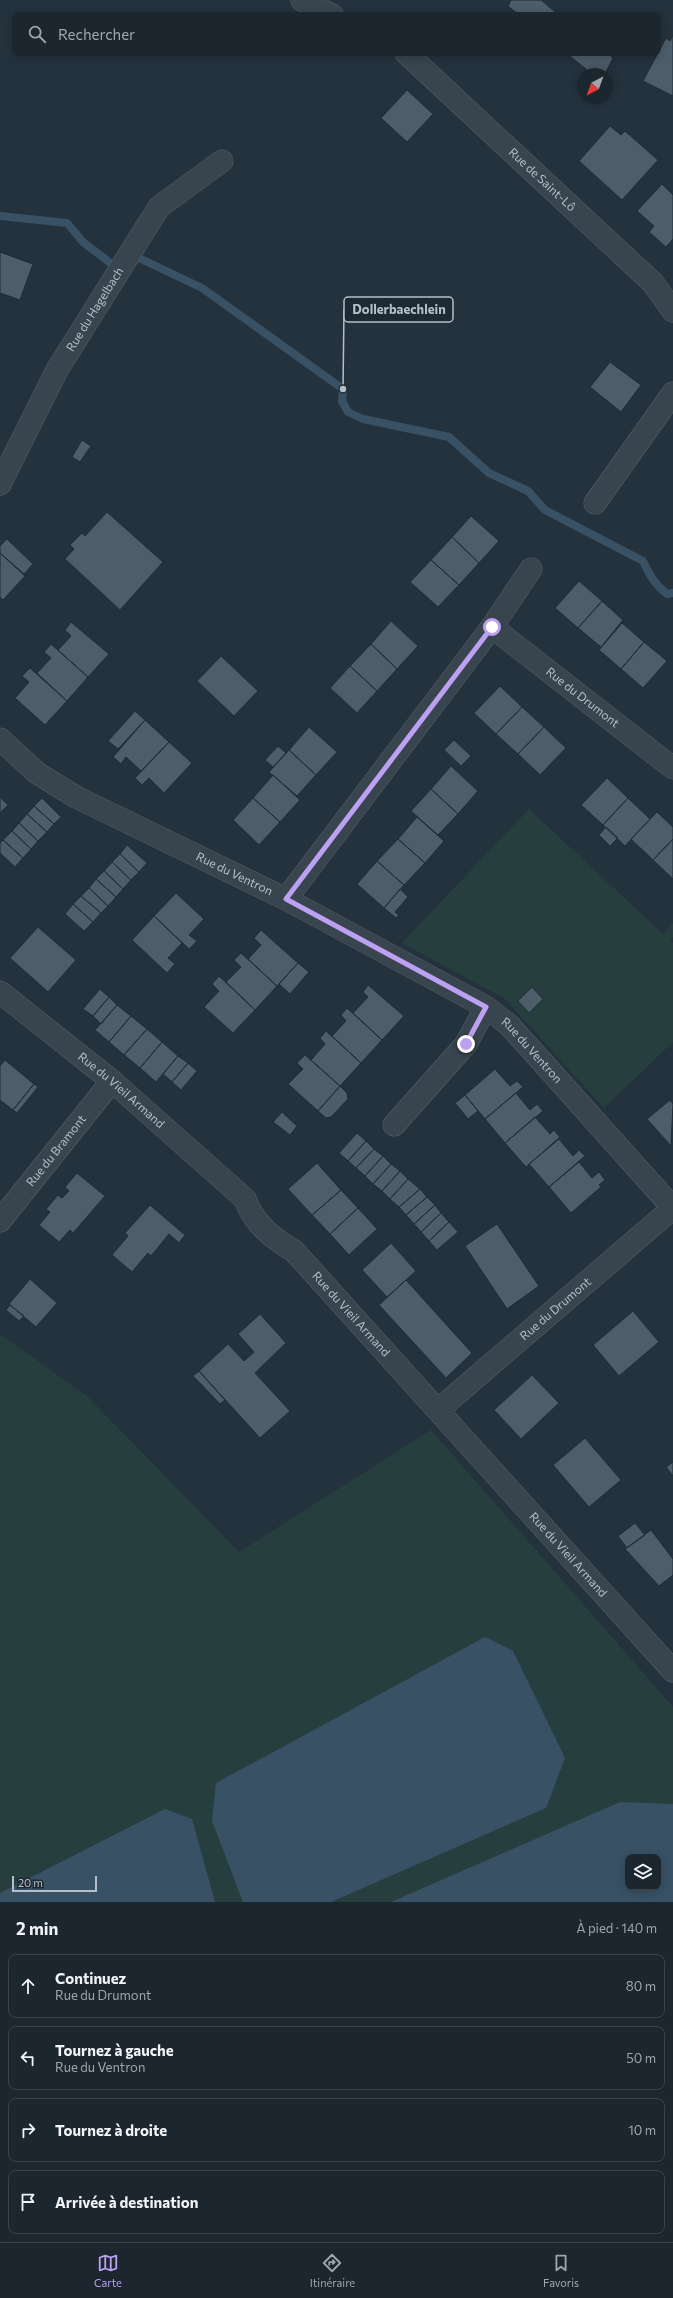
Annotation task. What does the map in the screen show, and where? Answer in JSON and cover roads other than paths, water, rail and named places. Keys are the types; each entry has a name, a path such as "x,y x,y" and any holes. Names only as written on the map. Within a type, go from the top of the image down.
{"street":[{"path":"302,0 326,12"},
{"name":"Rue de Saint-Lô","path":"409,56 653,283 673,311"},
{"name":"Rue du Hagelbach","path":"0,484 57,370 118,274 158,207 222,160"},
{"path":"595,503 673,393"},
{"path":"286,899 492,627 531,569"},
{"name":"Rue du Drumont","path":"492,627 673,768"},
{"name":"Rue du Ventron","path":"0,739 37,773 76,797 286,899 486,1007 509,1025 673,1208"},
{"name":"Rue du Vieil Armand","path":"0,992 112,1081 245,1199 250,1214 274,1240 294,1251 673,1671"},
{"path":"394,1125 466,1044 486,1007"},
{"name":"Rue du Bramont","path":"0,1221 112,1081"},
{"name":"Rue du Drumont","path":"438,1410 673,1208"}],"water":[{"path":"485,1637 513,1651 565,1758 546,1808 331,1902 243,1902 212,1821 216,1783"},
{"path":"620,1802 673,1804 673,1902 391,1902"},
{"path":"165,1809 192,1819 215,1902 0,1902 0,1893"}],"waterway":[{"path":"0,216 67,223 83,242 113,265 119,263"},
{"path":"131,260 139,258 202,288 343,389 342,401 348,412 363,419 449,437 489,473 528,491 545,510 643,561 650,575 659,587 667,594 673,593"}],"place":[{"name":"Dollerbaechlein","path":"343,389"}]}
